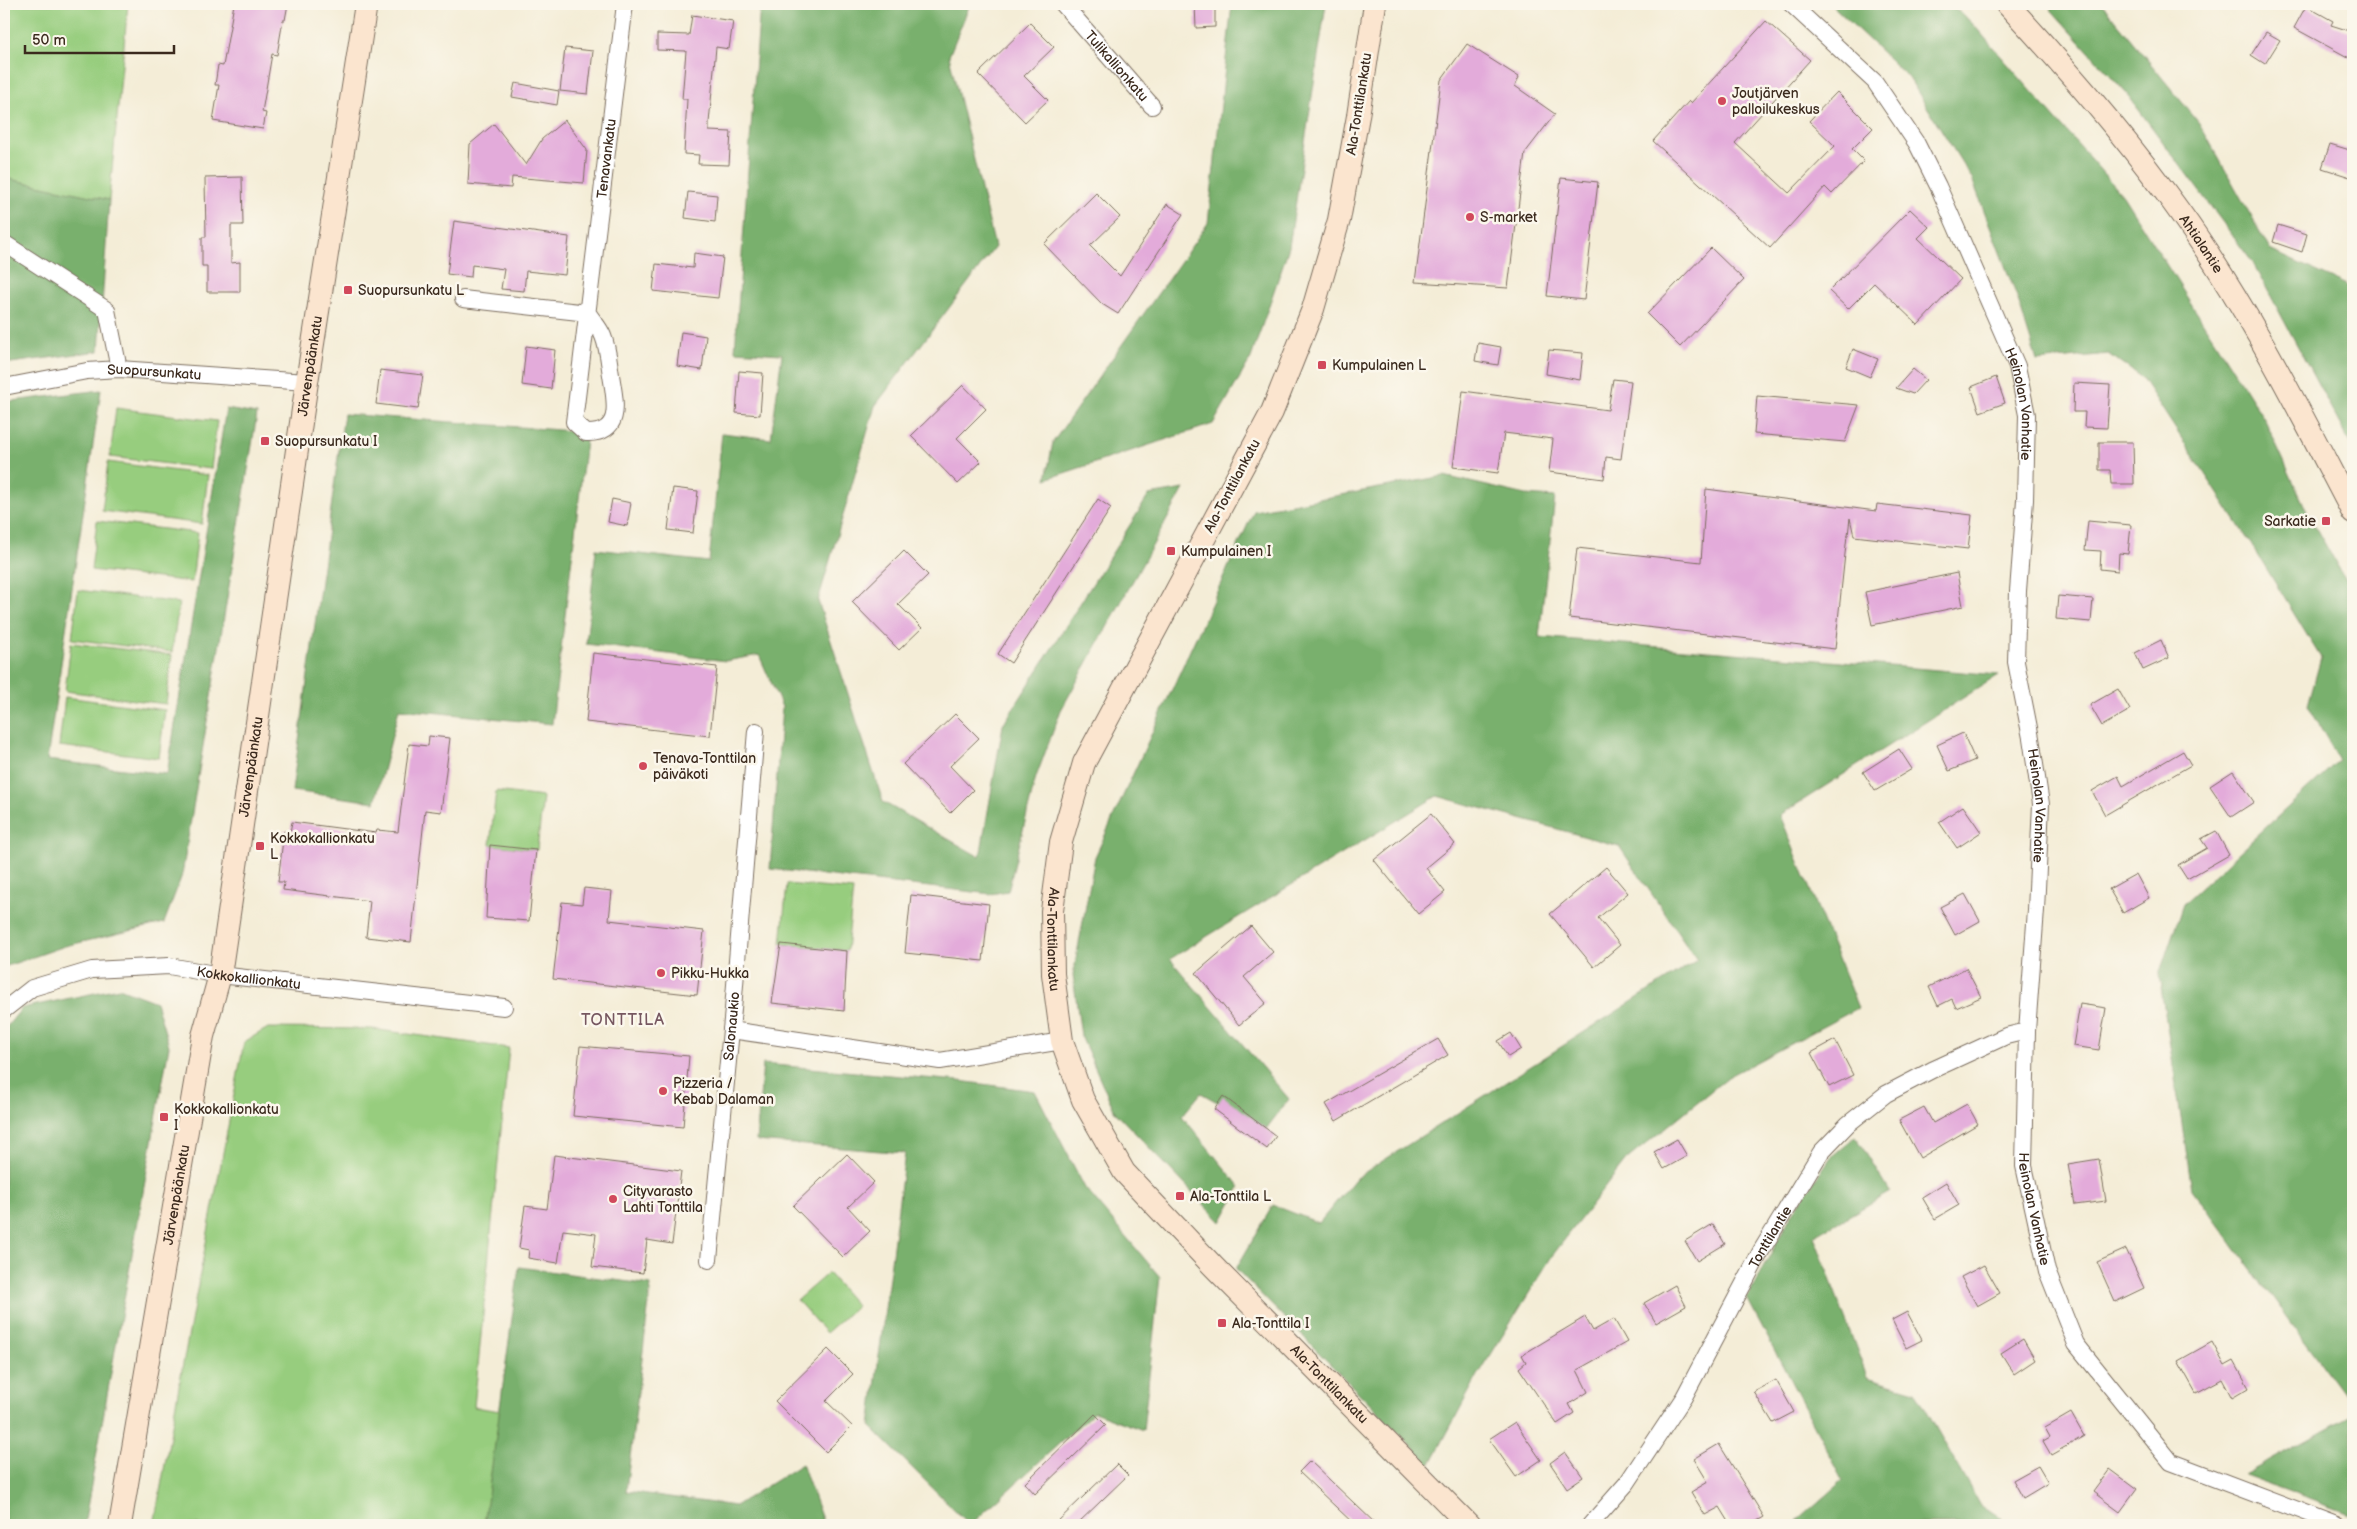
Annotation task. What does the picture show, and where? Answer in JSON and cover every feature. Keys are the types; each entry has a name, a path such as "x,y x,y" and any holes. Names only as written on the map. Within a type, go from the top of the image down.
{"street":[{"name":"Järvenpäänkatu","path":"120,1525 203,1036 220,975 366,4"},
{"name":"Tenavankatu","path":"588,313 603,336 616,412 607,429 599,433 586,433 574,422 625,4"},
{"name":"Tulikallionkatu","path":"1063,4 1152,106"},
{"name":"Ala-Tonttilankatu","path":"1375,4 1358,116 1338,220 1313,309 1272,412 1084,762 1062,842 1052,911 1052,974 1062,1042 1083,1100 1124,1172 1213,1266 1469,1525"},
{"name":"Heinolan Vanhatie","path":"1791,4 1875,82 1917,144 1938,186 2017,366 2027,415 2025,500 2018,591 2016,662 2031,738 2041,804 2036,910 2027,1031 2024,1166 2047,1272 2076,1344 2171,1462 2337,1525"},
{"name":"Ahtialantie","path":"2007,4 2053,54 2121,136 2179,211 2235,295 2353,513"},
{"path":"4,243 108,310 119,369"},
{"path":"463,299 588,313"},
{"name":"Suopursunkatu","path":"4,387 87,372 119,369 308,382"},
{"name":"Salonaukio","path":"709,1260 731,1030 756,731"},
{"name":"Kokkokallionkatu","path":"4,1010 32,988 92,970 168,966 220,975 504,1007"},
{"path":"731,1030 940,1061 1062,1042"},
{"name":"Tonttilantie","path":"1590,1525 1627,1483 1684,1397 1761,1251 1821,1152 1848,1124 1886,1094 1932,1070 2006,1036 2027,1031"}],"green space":[{"path":"4,4 128,4 109,200 4,178"},
{"path":"760,4 970,4 949,56 995,247 875,406 818,601 883,802 980,857 1003,725 1149,495 1184,489 1061,710 1036,777 1008,891 991,894 770,869 782,707 759,655 726,661 586,644 596,549 709,562 722,433 771,439 782,354 735,351"},
{"path":"1232,4 1326,4 1289,247 1251,358 1213,424 1046,479 1053,442 1208,223"},
{"path":"1831,4 1950,4 1971,22 2123,196 2266,422 2309,516 2353,593 2353,1407 2192,1189 2159,975 2183,904 2339,760 2308,705 2321,658 2260,558 2142,378 2109,354 2037,361 2017,297 1972,179 1909,78"},
{"path":"2046,4 2100,4 2106,9 2199,123 2270,250 2353,288 2353,449 2253,263 2127,94"},
{"path":"4,178 109,200 99,351 4,364"},
{"path":"101,390 47,760 167,774 226,409 257,414 182,875 164,923 65,946 4,967 4,402"},
{"path":"116,408 217,421 211,469 110,457"},
{"path":"344,414 587,432 552,724 399,709 375,802 292,791"},
{"path":"108,462 208,475 202,524 102,511"},
{"path":"1444,476 1526,495 1555,497 1539,637 1999,675 1780,815 1858,1008 1728,1077 1626,1160 1552,1256 1477,1377 1430,1465 1236,1269 1273,1205 1319,1223 1356,1178 1697,960 1619,846 1437,796 1170,959 1289,1099 1266,1129 1201,1093 1182,1116 1240,1187 1221,1222 1115,1112 1081,1036 1073,975 1095,857 1254,511"},
{"path":"97,521 198,533 192,582 91,570"},
{"path":"78,590 179,603 172,652 72,639"},
{"path":"71,643 172,655 166,704 65,691"},
{"path":"65,697 165,710 159,758 59,746"},
{"path":"496,791 543,797 537,850 490,845"},
{"path":"787,884 853,890 847,951 781,944"},
{"path":"119,988 156,1002 169,1046 84,1525 4,1525 4,1030 22,1008"},
{"path":"268,1028 372,1029 509,1048 474,1407 500,1411 484,1525 154,1525 244,1042"},
{"path":"763,1064 959,1081 1035,1091 1085,1188 1160,1277 1143,1430 1094,1412 970,1525 870,1426 905,1153 756,1141"},
{"path":"1856,1136 1890,1192 1814,1236 1867,1377 1915,1391 1980,1505 2010,1525 1792,1525 1843,1480 1747,1298 1792,1214 1831,1157"},
{"path":"519,1267 651,1285 626,1491 735,1506 802,1464 824,1525 484,1525"},
{"path":"828,1273 857,1306 826,1333 797,1300"},
{"path":"2353,1415 2353,1515 2244,1475"}],"building":[{"path":"234,4 288,4 285,20 283,20 277,55 272,54 262,112 266,113 263,129 213,121 219,85 215,85 218,65 223,66"},
{"path":"1195,4 1215,4 1215,27 1196,28"},
{"path":"2306,6 2333,21 2331,25 2353,32 2353,60 2294,28"},
{"path":"692,15 733,21 729,49 716,47 709,123 709,131 731,132 729,165 698,164 699,155 684,154 687,99 682,99 686,51 657,50 657,34 689,35"},
{"path":"1766,21 1810,60 1735,143 1789,193 1835,146 1809,121 1837,92 1873,128 1852,149 1864,161 1832,194 1825,187 1770,248 1653,141 1689,101 1691,103"},
{"path":"1030,23 1054,47 1024,76 1048,100 1025,122 978,74"},
{"path":"2266,32 2280,40 2265,64 2251,55"},
{"name":"S-market","path":"1467,44 1519,77 1515,86 1555,114 1525,153 1508,288 1415,282 1441,80"},
{"path":"565,48 593,51 588,94 560,91"},
{"path":"515,83 559,91 557,105 512,97"},
{"path":"565,120 587,150 584,183 512,177 511,188 468,184 470,144 494,124 526,165 542,139"},
{"path":"2330,144 2353,151 2353,178 2322,168"},
{"path":"242,177 243,225 231,225 231,263 240,262 240,292 207,292 207,266 202,266 202,237 206,237 205,178"},
{"path":"1561,178 1598,182 1584,300 1547,296"},
{"path":"688,192 717,195 715,222 685,218"},
{"path":"1096,193 1120,217 1090,246 1120,276 1167,204 1183,214 1118,314 1102,304 1044,244"},
{"path":"1910,209 1929,227 1918,238 1961,279 1918,325 1874,283 1848,309 1829,291"},
{"path":"454,221 569,237 565,275 526,271 524,291 501,289 504,269 472,265 471,277 447,274"},
{"path":"2278,225 2307,234 2302,252 2273,242"},
{"path":"1711,248 1744,280 1680,347 1647,314"},
{"path":"694,253 723,257 718,298 653,291 656,264 693,268"},
{"path":"681,332 706,336 702,370 677,366"},
{"path":"1478,343 1501,347 1498,365 1475,361"},
{"path":"526,346 555,350 551,389 522,385"},
{"path":"1853,349 1878,359 1870,377 1846,367"},
{"path":"1549,350 1583,353 1580,380 1546,374"},
{"path":"1913,369 1926,380 1913,394 1896,388"},
{"path":"380,370 423,375 418,409 376,404"},
{"path":"739,371 763,373 760,415 736,413"},
{"path":"1996,377 2005,403 1980,412 1971,387"},
{"path":"1613,379 1631,381 1621,459 1606,457 1604,479 1549,472 1553,439 1504,433 1498,473 1453,467 1463,391 1608,410"},
{"path":"2074,383 2110,385 2107,428 2084,427 2085,412 2073,412"},
{"path":"963,385 986,409 957,438 981,462 958,484 911,436"},
{"path":"1757,396 1859,405 1845,442 1754,434"},
{"path":"2099,442 2133,442 2134,484 2111,484 2110,470 2099,470"},
{"path":"673,488 698,491 693,533 668,530"},
{"path":"1706,489 1876,511 1877,504 1972,515 1968,549 1854,536 1850,518 1835,649 1569,618 1577,548 1701,562"},
{"path":"612,499 631,503 627,526 608,522"},
{"path":"1098,499 1111,508 1011,663 998,654"},
{"path":"2088,521 2131,525 2128,554 2119,553 2118,571 2100,569 2101,551 2085,550"},
{"path":"904,551 928,575 898,604 922,628 899,650 852,602"},
{"path":"1957,573 1963,606 1872,625 1865,592"},
{"path":"2058,596 2093,599 2091,622 2056,619"},
{"path":"2161,640 2169,658 2143,670 2135,653"},
{"path":"593,653 717,667 710,736 586,722"},
{"path":"2118,689 2130,710 2102,726 2090,705"},
{"path":"955,714 979,738 950,766 973,790 950,813 903,764"},
{"path":"1963,733 1975,760 1949,771 1937,745"},
{"path":"429,736 450,738 441,812 425,810 411,942 366,937 370,901 283,890 284,882 278,882 284,831 290,832 292,822 376,833 377,830 398,832 409,744 428,746"},
{"path":"1899,749 1912,769 1875,791 1863,772"},
{"path":"2183,751 2191,765 2105,815 2092,791 2118,776 2123,786"},
{"path":"2233,771 2254,802 2231,817 2210,786"},
{"path":"1963,806 1981,832 1957,848 1939,822"},
{"path":"1431,814 1455,844 1426,868 1445,892 1418,914 1374,860"},
{"path":"2216,831 2229,855 2187,879 2178,865 2207,848 2201,839"},
{"path":"490,845 536,850 529,921 486,918"},
{"path":"1606,867 1628,893 1598,918 1620,945 1594,967 1550,914"},
{"path":"2136,874 2149,898 2123,913 2109,889"},
{"path":"584,888 612,891 609,920 704,931 697,995 553,979 562,902 582,904"},
{"path":"1965,894 1980,921 1955,935 1940,907"},
{"path":"911,895 989,904 983,961 905,953"},
{"path":"1251,926 1273,952 1244,977 1266,1003 1239,1025 1196,973"},
{"path":"781,944 847,951 844,1011 772,1003"},
{"path":"1966,968 1981,997 1956,1008 1952,999 1938,1006 1929,987"},
{"path":"2080,1004 2106,1008 2099,1050 2073,1046"},
{"path":"1511,1033 1521,1049 1508,1057 1498,1041"},
{"path":"1438,1039 1448,1055 1336,1121 1326,1104"},
{"path":"1835,1040 1853,1075 1829,1087 1811,1053"},
{"path":"580,1046 689,1056 683,1127 573,1116"},
{"path":"1223,1096 1276,1136 1267,1149 1214,1109"},
{"path":"1967,1104 1978,1124 1920,1158 1899,1120 1924,1107 1933,1123"},
{"path":"1677,1139 1687,1156 1664,1169 1654,1152"},
{"path":"847,1154 874,1182 848,1207 870,1231 843,1257 793,1206"},
{"name":"Cityvarasto Lahti Tonttila","path":"554,1155 681,1171 672,1244 647,1240 643,1273 592,1267 596,1234 563,1230 558,1263 528,1258 529,1250 519,1248 525,1206 547,1209"},
{"path":"2099,1159 2106,1201 2075,1205 2068,1164"},
{"path":"1946,1182 1959,1205 1935,1219 1922,1197"},
{"path":"1713,1224 1725,1244 1697,1261 1685,1241"},
{"path":"2126,1249 2144,1288 2115,1302 2097,1262"},
{"path":"1984,1265 2000,1293 1977,1306 1961,1277"},
{"path":"1675,1285 1686,1306 1656,1323 1644,1303"},
{"path":"1907,1312 1922,1340 1906,1348 1892,1320"},
{"path":"1585,1317 1593,1331 1614,1319 1627,1342 1577,1370 1588,1392 1569,1404 1574,1413 1557,1424 1519,1368 1526,1362 1522,1355"},
{"path":"2023,1339 2035,1360 2014,1374 2001,1353"},
{"path":"2212,1342 2225,1366 2234,1361 2249,1388 2232,1398 2222,1379 2196,1393 2178,1361"},
{"path":"828,1349 853,1374 826,1401 852,1426 826,1452 775,1401"},
{"path":"1776,1380 1794,1412 1773,1423 1754,1392"},
{"path":"2071,1413 2084,1436 2051,1455 2043,1441 2050,1437 2045,1428"},
{"path":"1095,1414 1106,1425 1035,1494 1025,1483"},
{"path":"1515,1422 1541,1460 1516,1477 1489,1439"},
{"path":"1719,1444 1764,1517 1750,1525 1731,1525 1720,1507 1705,1515 1691,1492 1708,1482 1694,1459"},
{"path":"1565,1452 1583,1477 1567,1488 1550,1463"},
{"path":"1310,1461 1377,1525 1355,1525 1299,1472"},
{"path":"1117,1464 1128,1475 1076,1525 1054,1525"},
{"path":"2038,1466 2048,1483 2023,1498 2013,1480"},
{"path":"2110,1469 2137,1489 2120,1512 2093,1492"}],"place":[{"name":"Joutjärven palloilukeskus","path":"1722,101"},
{"name":"S-market","path":"1470,217"},
{"name":"Suopursunkatu L","path":"348,290"},
{"name":"Kumpulainen L","path":"1322,365"},
{"name":"Suopursunkatu I","path":"265,441"},
{"name":"Sarkatie","path":"2326,521"},
{"name":"Kumpulainen I","path":"1171,551"},
{"name":"Tenava-Tonttilan päiväkoti","path":"643,766"},
{"name":"Kokkokallionkatu L","path":"260,846"},
{"name":"Pikku-Hukka","path":"661,973"},
{"name":"Pizzeria / Kebab Dalaman","path":"663,1091"},
{"name":"Kokkokallionkatu I","path":"164,1117"},
{"name":"Ala-Tonttila L","path":"1180,1196"},
{"name":"Cityvarasto Lahti Tonttila","path":"613,1199"},
{"name":"Ala-Tonttila I","path":"1222,1323"}],"district":[{"name":"TONTTILA","path":"623,1020"}]}
